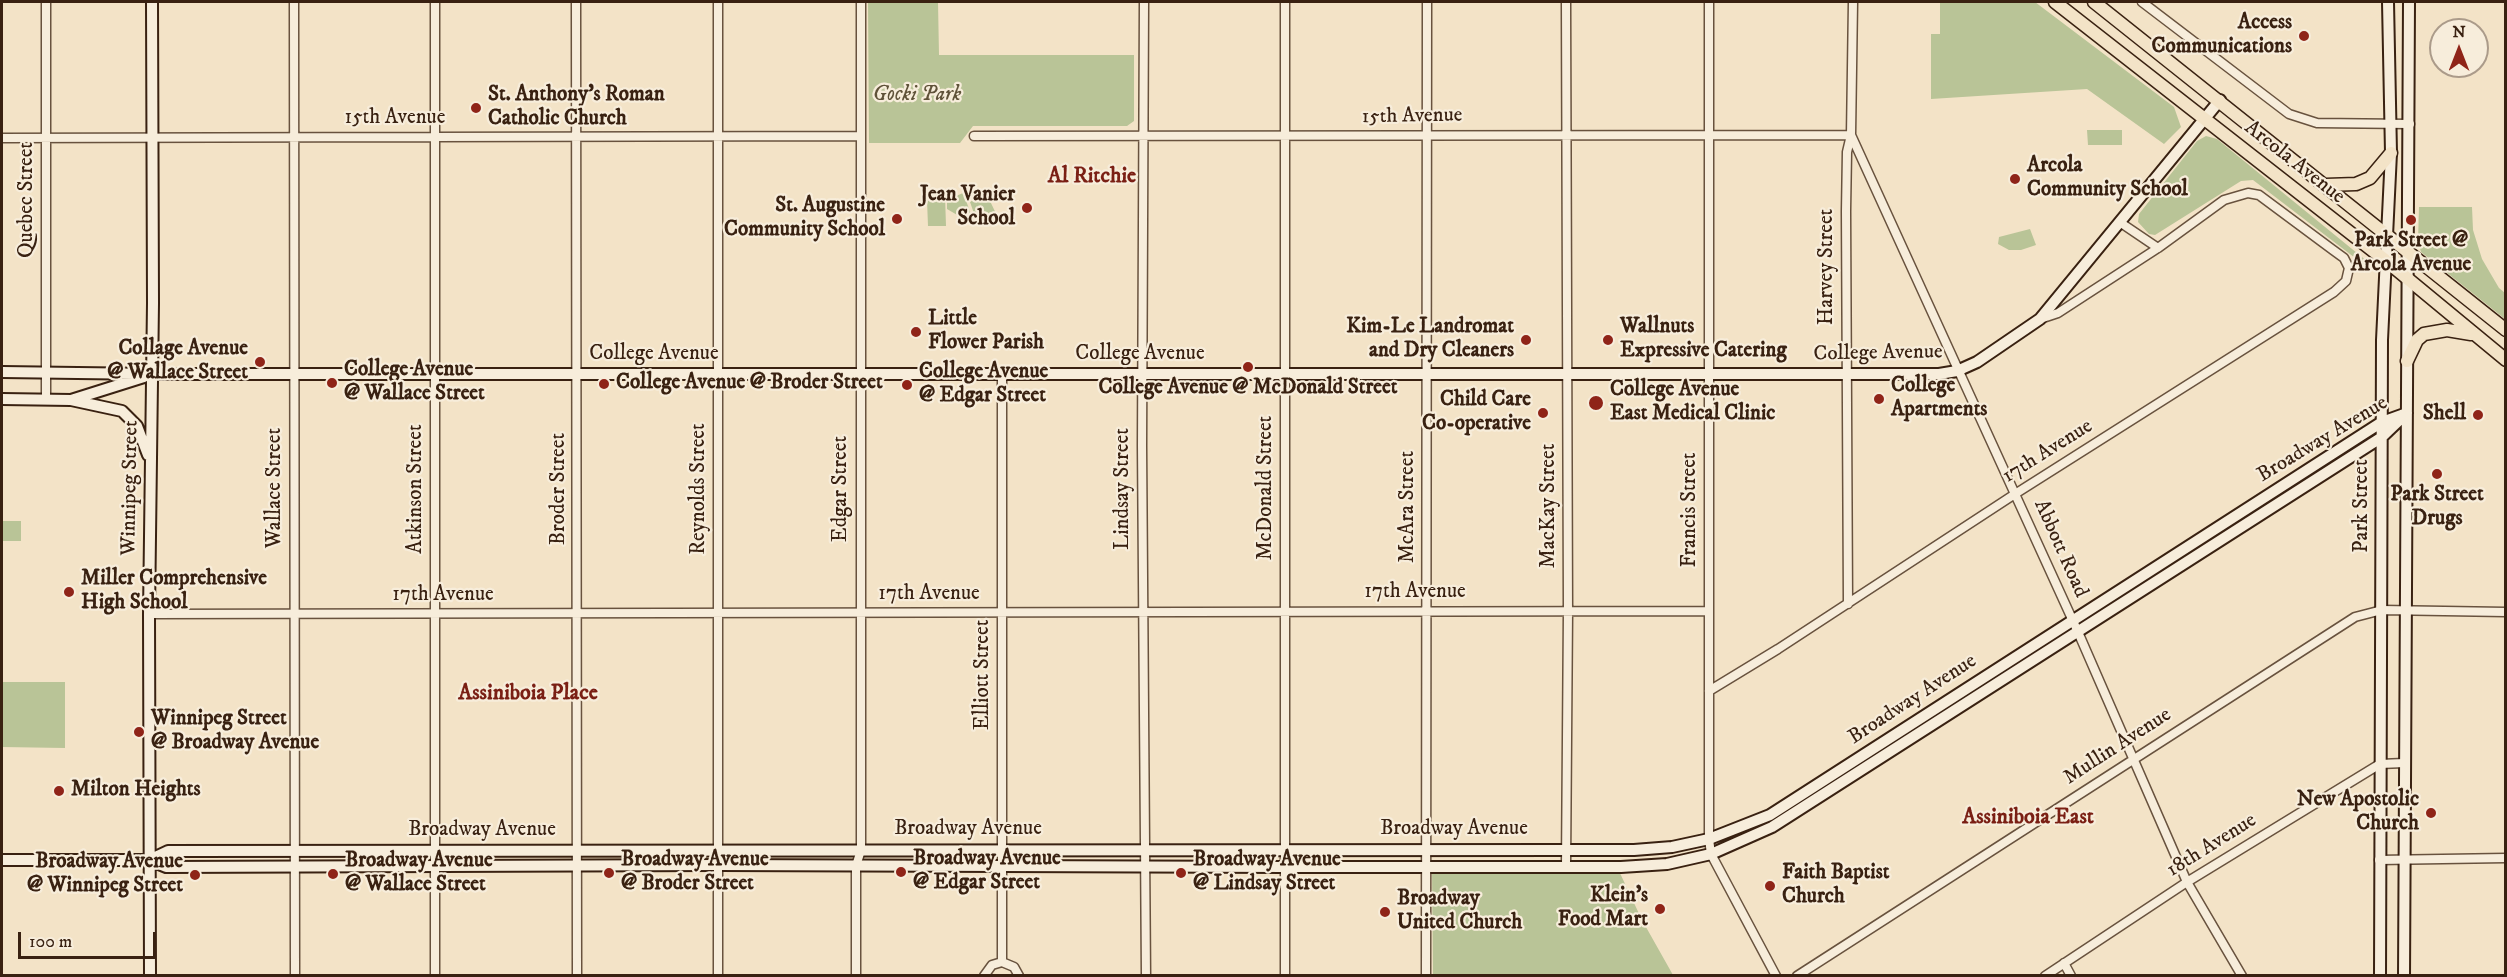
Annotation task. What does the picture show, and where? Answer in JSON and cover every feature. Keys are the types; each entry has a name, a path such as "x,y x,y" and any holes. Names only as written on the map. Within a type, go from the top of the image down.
{"main road":[{"name":"Arcola Avenue","path":"2055,2 2385,260 2505,360"},
{"name":"Arcola Avenue","path":"2094,2 2387,233 2505,330"},
{"path":"2326,185 2356,184 2370,178 2391,153"},
{"path":"2407,361 2417,340 2424,334 2447,330 2473,335"}],"street":[{"name":"Quebec Street","path":"46,2 46,399"},
{"name":"Winnipeg Street","path":"150,975 152,2"},
{"name":"Wallace Street","path":"294,2 293,851 295,975"},
{"name":"Atkinson Street","path":"435,2 435,975"},
{"name":"Broder Street","path":"576,2 579,851 577,975"},
{"name":"Reynolds Street","path":"718,2 718,975"},
{"name":"Edgar Street","path":"856,975 856,866 861,850 861,2"},
{"name":"Lindsay Street","path":"1144,2 1142,612 1146,975"},
{"name":"McDonald Street","path":"1285,2 1285,975"},
{"name":"McAra Street","path":"1426,975 1427,2"},
{"name":"MacKay Street","path":"1566,2 1568,136 1566,866"},
{"name":"Francis Street","path":"1709,2 1709,839 1711,854"},
{"name":"Harvey Street","path":"1848,604 1846,211 1847,152 1851,135 1853,2"},
{"path":"2142,2 2289,114 2317,123 2410,124"},
{"name":"Park Street","path":"2380,975 2382,422 2385,260 2391,153 2388,2"},
{"name":"Park Street","path":"2404,975 2409,2"},
{"name":"College Avenue","path":"2040,320 2220,100"},
{"name":"15th Avenue","path":"974,136 1851,135"},
{"name":"Abbott Road","path":"1851,135 2078,632 2187,882 2242,975"},
{"name":"15th Avenue","path":"2,138 861,136"},
{"name":"College Avenue","path":"2,372 153,374 1939,374 1957,371 1977,362 2040,320 2058,313 2158,248 2224,200 2248,193 2259,195 2307,232"},
{"path":"2121,223 2158,248"},
{"name":"17th Avenue","path":"1709,691 1848,604 2340,286 2346,281 2349,268 2344,258 2307,232"},
{"name":"College Avenue","path":"2,399 71,400 153,374"},
{"name":"Elliott Street","path":"1002,374 1002,962"},
{"path":"71,400 122,411 137,426 150,460"},
{"name":"Broadway Avenue","path":"149,860 168,851 1634,850 1672,847 1709,839 1770,815 2382,422 2407,413"},
{"name":"Broadway Avenue","path":"2,860 149,860 166,867 718,865 1621,867 1666,864 1711,854 1772,827 2382,437 2394,428 2407,413"},
{"name":"Mullin Avenue","path":"1797,975 2355,617 2382,610 2406,610"},
{"path":"2406,610 2505,612"},
{"name":"17th Avenue","path":"149,614 1709,611"},
{"name":"18th Avenue","path":"2045,975 2187,882 2380,764 2404,763"},
{"path":"1711,854 1776,975"},
{"path":"2379,860 2505,858"},
{"path":"984,975 992,965 1002,962 1014,967 1019,975"},
{"path":"2064,963 2071,975"}],"green space":[{"name":"Gocki Park","path":"868,2 938,2 939,55 1134,55 1134,121 1127,126 973,126 960,143 869,143"},
{"path":"1940,2 2035,2 2174,107 2181,127 2164,144 2087,89 1931,99 1931,34 1940,34"},
{"path":"2087,130 2122,130 2122,145 2088,145"},
{"path":"2206,136 2217,139 2368,262 2363,264 2253,180 2241,181 2155,235 2149,234 2138,222 2139,214 2197,141"},
{"path":"963,193 973,219 964,219 947,209 947,200"},
{"path":"932,196 945,196 946,226 928,226 927,200"},
{"path":"978,197 990,201 1000,222 977,222 970,202"},
{"path":"2419,207 2472,207 2473,230 2482,259 2499,288 2505,293 2505,319 2421,252 2418,242"},
{"path":"2030,229 2036,245 2021,250 2009,250 1998,244 1999,237"},
{"path":"2,521 21,521 21,541 2,541"},
{"path":"2,682 65,682 65,748 2,747"},
{"path":"1432,869 1619,871 1642,920 1673,975 1433,975"}],"place":[{"name":"Access Communications","path":"2304,36"},
{"name":"St. Anthony's Roman Catholic Church","path":"476,108"},
{"name":"Arcola Community School","path":"2015,179"},
{"name":"Jean Vanier School","path":"1027,208"},
{"name":"St. Augustine Community School","path":"897,219"},
{"name":"Park Street @ Arcola Avenue","path":"2411,220"},
{"name":"Little Flower Parish","path":"916,332"},
{"name":"Kim-Le Landromat and Dry Cleaners","path":"1526,340"},
{"name":"Wallnuts Expressive Catering","path":"1608,340"},
{"name":"Collage Avenue @ Wallace Street","path":"260,362"},
{"name":"College Avenue @ McDonald Street","path":"1248,367"},
{"name":"College Avenue @ Wallace Street","path":"332,383"},
{"name":"College Avenue @ Broder Street","path":"604,384"},
{"name":"College Avenue @ Edgar Street","path":"907,385"},
{"name":"College Apartments","path":"1879,399"},
{"name":"College Avenue East Medical Clinic","path":"1596,403"},
{"name":"Child Care Co-operative","path":"1543,413"},
{"name":"Shell","path":"2478,415"},
{"name":"Park Street Drugs","path":"2437,474"},
{"name":"Miller Comprehensive High School","path":"69,592"},
{"name":"Winnipeg Street @ Broadway Avenue","path":"139,732"},
{"name":"Milton Heights","path":"59,791"},
{"name":"New Apostolic Church","path":"2431,813"},
{"name":"Broadway Avenue @ Edgar Street","path":"901,872"},
{"name":"Broadway Avenue @ Broder Street","path":"609,873"},
{"name":"Broadway Avenue @ Lindsay Street","path":"1181,873"},
{"name":"Broadway Avenue @ Wallace Street","path":"333,874"},
{"name":"Broadway Avenue @ Winnipeg Street","path":"195,875"},
{"name":"Faith Baptist Church","path":"1770,886"},
{"name":"Klein's Food Mart","path":"1660,909"},
{"name":"Broadway United Church","path":"1385,912"}],"district":[{"name":"Al Ritchie","path":"1092,177"},
{"name":"Assiniboia Place","path":"528,694"},
{"name":"Assiniboia East","path":"2028,818"}]}
